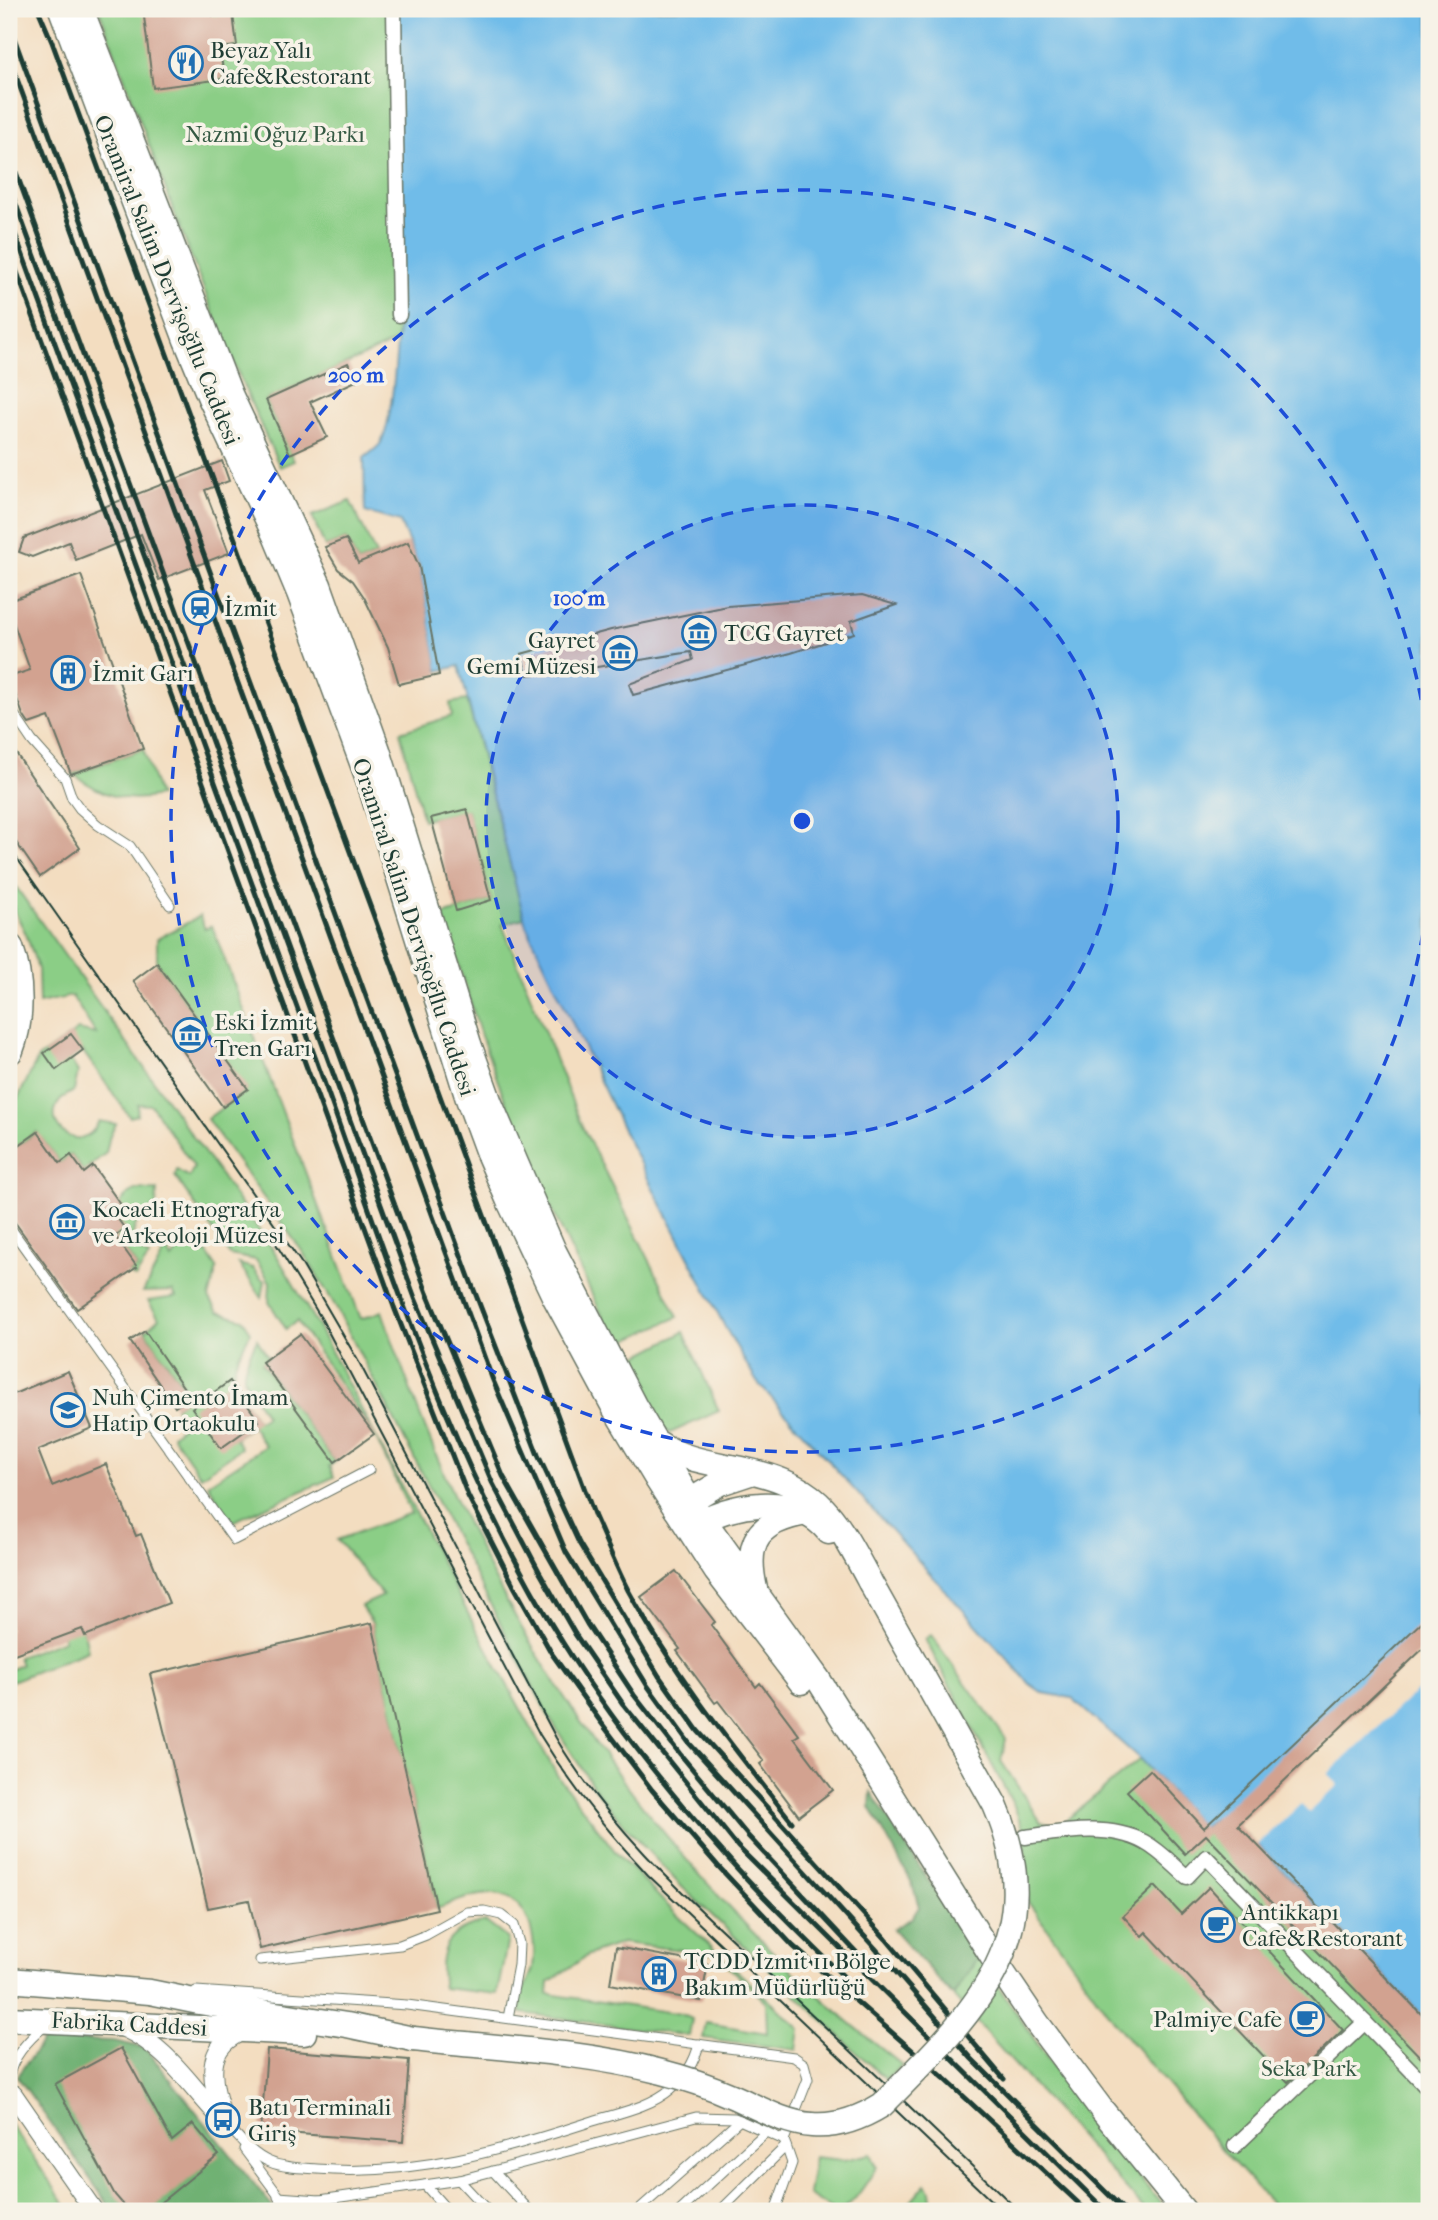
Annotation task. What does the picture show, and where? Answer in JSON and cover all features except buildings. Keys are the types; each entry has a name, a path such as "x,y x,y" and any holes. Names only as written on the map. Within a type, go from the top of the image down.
{"main road":[{"name":"Oramiral Salim Dervişoğllu Caddesi","path":"61,9 186,340 210,398 276,538 319,645 368,779 453,1053 488,1153 554,1296 617,1411 689,1514"},
{"name":"Oramiral Salim Dervişoğllu Caddesi","path":"81,9 230,394 301,543 323,596 378,750 469,1044 490,1103 554,1251 615,1371 655,1441 716,1571 882,1783"},
{"path":"9,948 17,985 16,1012 9,1050"},
{"path":"9,1980 150,1992 347,2025 413,2039 576,2057 659,2071 728,2094 775,2115 812,2125 849,2121 882,2105 963,2020 990,1982 1004,1947 1014,1899 1012,1853 1004,1827 995,1805 835,1520 814,1498 800,1489 751,1472 675,1454 655,1441"},
{"path":"689,1514 720,1483 751,1472"},
{"path":"689,1514 722,1513 768,1504 806,1513 820,1522 870,1582"},
{"path":"755,1590 750,1567 751,1553 758,1537 771,1524 806,1513"},
{"path":"689,1514 755,1590 825,1689 990,1955 1037,2023 1184,2211"},
{"name":"Fabrika Caddesi","path":"9,2019 413,2039"}],"street":[{"path":"394,9 399,315"},
{"path":"1025,1837 1092,1831 1131,1836 1159,1851 1187,1877 1206,1857 1429,2089"},
{"path":"1235,2146 1365,2022"},
{"path":"118,2025 139,2034 164,2053 223,2120"},
{"path":"223,2120 213,2084 212,2072 216,2057 220,2046 229,2036 248,2029"},
{"path":"10,2085 94,2211"}],"lane":[{"path":"9,707 32,741 65,778 80,809 98,825 130,846 170,905"},
{"path":"9,1226 234,1540 369,1471"},
{"path":"260,1960 400,1945 426,1935 467,1912 484,1911 501,1915 513,1925 519,1943 518,1965 508,2018"},
{"path":"150,1992 211,1990 369,2002 794,2057 804,2064 808,2079 785,2143 720,2211"},
{"path":"10,2085 10,2068 23,2046 51,2021"},
{"path":"223,2120 254,2152 271,2163 284,2166 335,2171 403,2169 436,2164 568,2129 649,2102 673,2088 680,2080 696,2056 699,2044"},
{"path":"278,2197 320,2200 459,2180 696,2117 735,2118 785,2143 792,2163 775,2211"},
{"path":"223,2120 290,2211"},
{"path":"637,2211 740,2120"},
{"path":"680,2211 766,2132"},
{"path":"493,2171 530,2211"},
{"path":"459,2180 488,2211"},
{"path":"425,2185 448,2211"},
{"path":"320,2200 330,2211"}],"green space":[{"name":"Nazmi Oğuz Parkı","path":"99,9 394,9 399,315 397,341 266,400 294,461 280,467 207,297"},
{"path":"350,501 376,555 358,563 346,539 325,547 312,516"},
{"path":"467,700 524,918 502,924 581,1124 678,1317 616,1345 523,1148 481,1036 443,915 491,900 467,810 423,820 400,732 452,716 450,703"},
{"path":"143,749 159,796 134,799 113,796 73,774"},
{"path":"9,877 276,1254 320,1330 471,1619 557,1775 618,1855 678,1916 800,2029 797,2050 703,2038 706,2023 767,2033 766,2002 715,1954 622,1943 588,1955 549,1982 548,1994 681,2014 692,2019 689,2036 521,2013 521,1997 532,1971 534,1956 532,1932 523,1911 507,1897 495,1894 473,1896 437,1909 372,1623 361,1606 383,1596 337,1540 411,1513 374,1434 297,1321 286,1329 269,1302 270,1282 256,1260 230,1255 175,1176 177,1170 189,1177 194,1167 151,1105 138,1104 137,1115 130,1117 82,1050 70,1059 78,1072 74,1091 61,1100 55,1111 56,1122 61,1131 70,1137 80,1138 91,1133 99,1121 116,1124 106,1153 83,1171 111,1211 135,1190 157,1190 156,1206 142,1217 134,1230 135,1245 149,1257 135,1278 129,1273 137,1267 115,1236 79,1170 81,1168 71,1155 60,1163 37,1132 9,1152 9,1116 38,1058 78,1030 96,1034 72,996 39,1003 38,969 26,934 9,900"},
{"path":"200,916 205,929 212,926 361,1319 382,1311 447,1481 512,1611 556,1685 605,1756 658,1825 714,1891 774,1953 836,2011 902,2065 886,2080 680,1885 623,1824 593,1786 550,1719 333,1302 302,1251 207,1119 247,1089 157,963 157,939"},
{"path":"201,1244 217,1268 209,1298 218,1312 243,1319 251,1332 234,1369 233,1378 241,1396 258,1421 266,1416 247,1387 244,1373 257,1339 268,1357 262,1363 335,1462 329,1466 334,1477 232,1522 208,1484 265,1446 252,1426 235,1438 241,1448 201,1476 172,1435 185,1424 175,1407 190,1396 145,1331 159,1318 148,1301 176,1297 173,1291 143,1292 166,1249 172,1259 182,1245"},
{"path":"239,1264 253,1268 265,1281 262,1298"},
{"path":"684,1332 719,1411 670,1433 663,1428 626,1362"},
{"path":"69,1597 85,1636 88,1651 9,1682 9,1670 21,1665 18,1657 64,1640 51,1603"},
{"name":"Seka Park","path":"931,1635 1006,1739 1001,1761 1041,1822 1059,1826 1140,1759 1203,1828 1214,1819 1245,1832 1429,2022 1429,2211 1278,2211 1225,2153 1115,2023 1028,1902 1025,1837 1015,1808 925,1639"},
{"path":"871,1792 978,1957 953,1996 893,1929 912,1918 919,1907 912,1883 870,1807"},
{"path":"486,1922 508,1939 497,1994 443,1988 441,1962 447,1943 462,1930"},
{"path":"978,1957 1080,2106 1167,2211 1146,2211 953,1996"},
{"path":"44,2039 114,2041 145,2048 276,2211 113,2211 17,2076"},
{"path":"9,2122 70,2211 9,2211"},
{"path":"871,2154 877,2167 859,2194 842,2209 835,2211 808,2194 814,2157 844,2160"},
{"path":"926,2184 930,2190 932,2211 903,2211"}],"water":[{"path":"394,9 1429,9 1429,2022 1245,1832 1235,1841 1214,1819 1203,1828 1140,1759 1071,1698 1043,1693 1030,1684 757,1382 725,1327 628,1140 526,925 459,666 438,671 419,566 400,522 365,512 364,458 380,444 388,420 399,315"}],"pier":[{"path":"1429,1615 1429,1679 1328,1774 1338,1785 1309,1812 1301,1804 1257,1845 1245,1832 1235,1841 1214,1819"}],"tram line":[{"path":"9,847 300,1261 360,1364 556,1738 579,1774 632,1840 691,1901 1019,2211"},
{"path":"273,1239 321,1318 540,1735 577,1790 648,1875 1002,2211"}],"railway":[{"path":"38,9 595,1517 628,1590 665,1651 705,1709 792,1822"},
{"path":"9,24 469,1277 538,1455 579,1543 659,1676 698,1731 886,1939 1004,2079"},
{"path":"9,57 492,1378 566,1552 647,1685 689,1743 972,2059 1125,2211"},
{"path":"9,153 427,1293 503,1476 587,1624 634,1695 748,1836 857,1953"},
{"path":"9,185 415,1298 492,1482 539,1571 575,1634 623,1704 738,1847 1106,2211"},
{"path":"9,217 394,1280 454,1431 487,1504 523,1575 563,1643 640,1753 743,1875 860,1993"},
{"path":"9,250 394,1307 468,1496 515,1588 552,1654 600,1721 652,1790 718,1866 793,1946 944,2078 1087,2211"}],"place":[{"name":"Beyaz Yalı Cafe&Restorant","path":"186,63"},
{"name":"İzmit","path":"200,608"},
{"name":"TCG Gayret","path":"699,633"},
{"name":"Gayret Gemi Müzesi","path":"620,653"},
{"name":"İzmit Garı","path":"68,673"},
{"name":"Eski İzmit Tren Garı","path":"190,1035"},
{"name":"Kocaeli Etnografya ve Arkeoloji Müzesi","path":"67,1222"},
{"name":"Nuh Çimento İmam Hatip Ortaokulu","path":"68,1410"},
{"name":"Antikkapı Cafe&Restorant","path":"1218,1925"},
{"name":"TCDD İzmit 11 Bölge Bakım Müdürlüğü","path":"659,1974"},
{"name":"Palmiye Cafe","path":"1307,2019"},
{"name":"Batı Terminali Giriş","path":"223,2120"}]}
